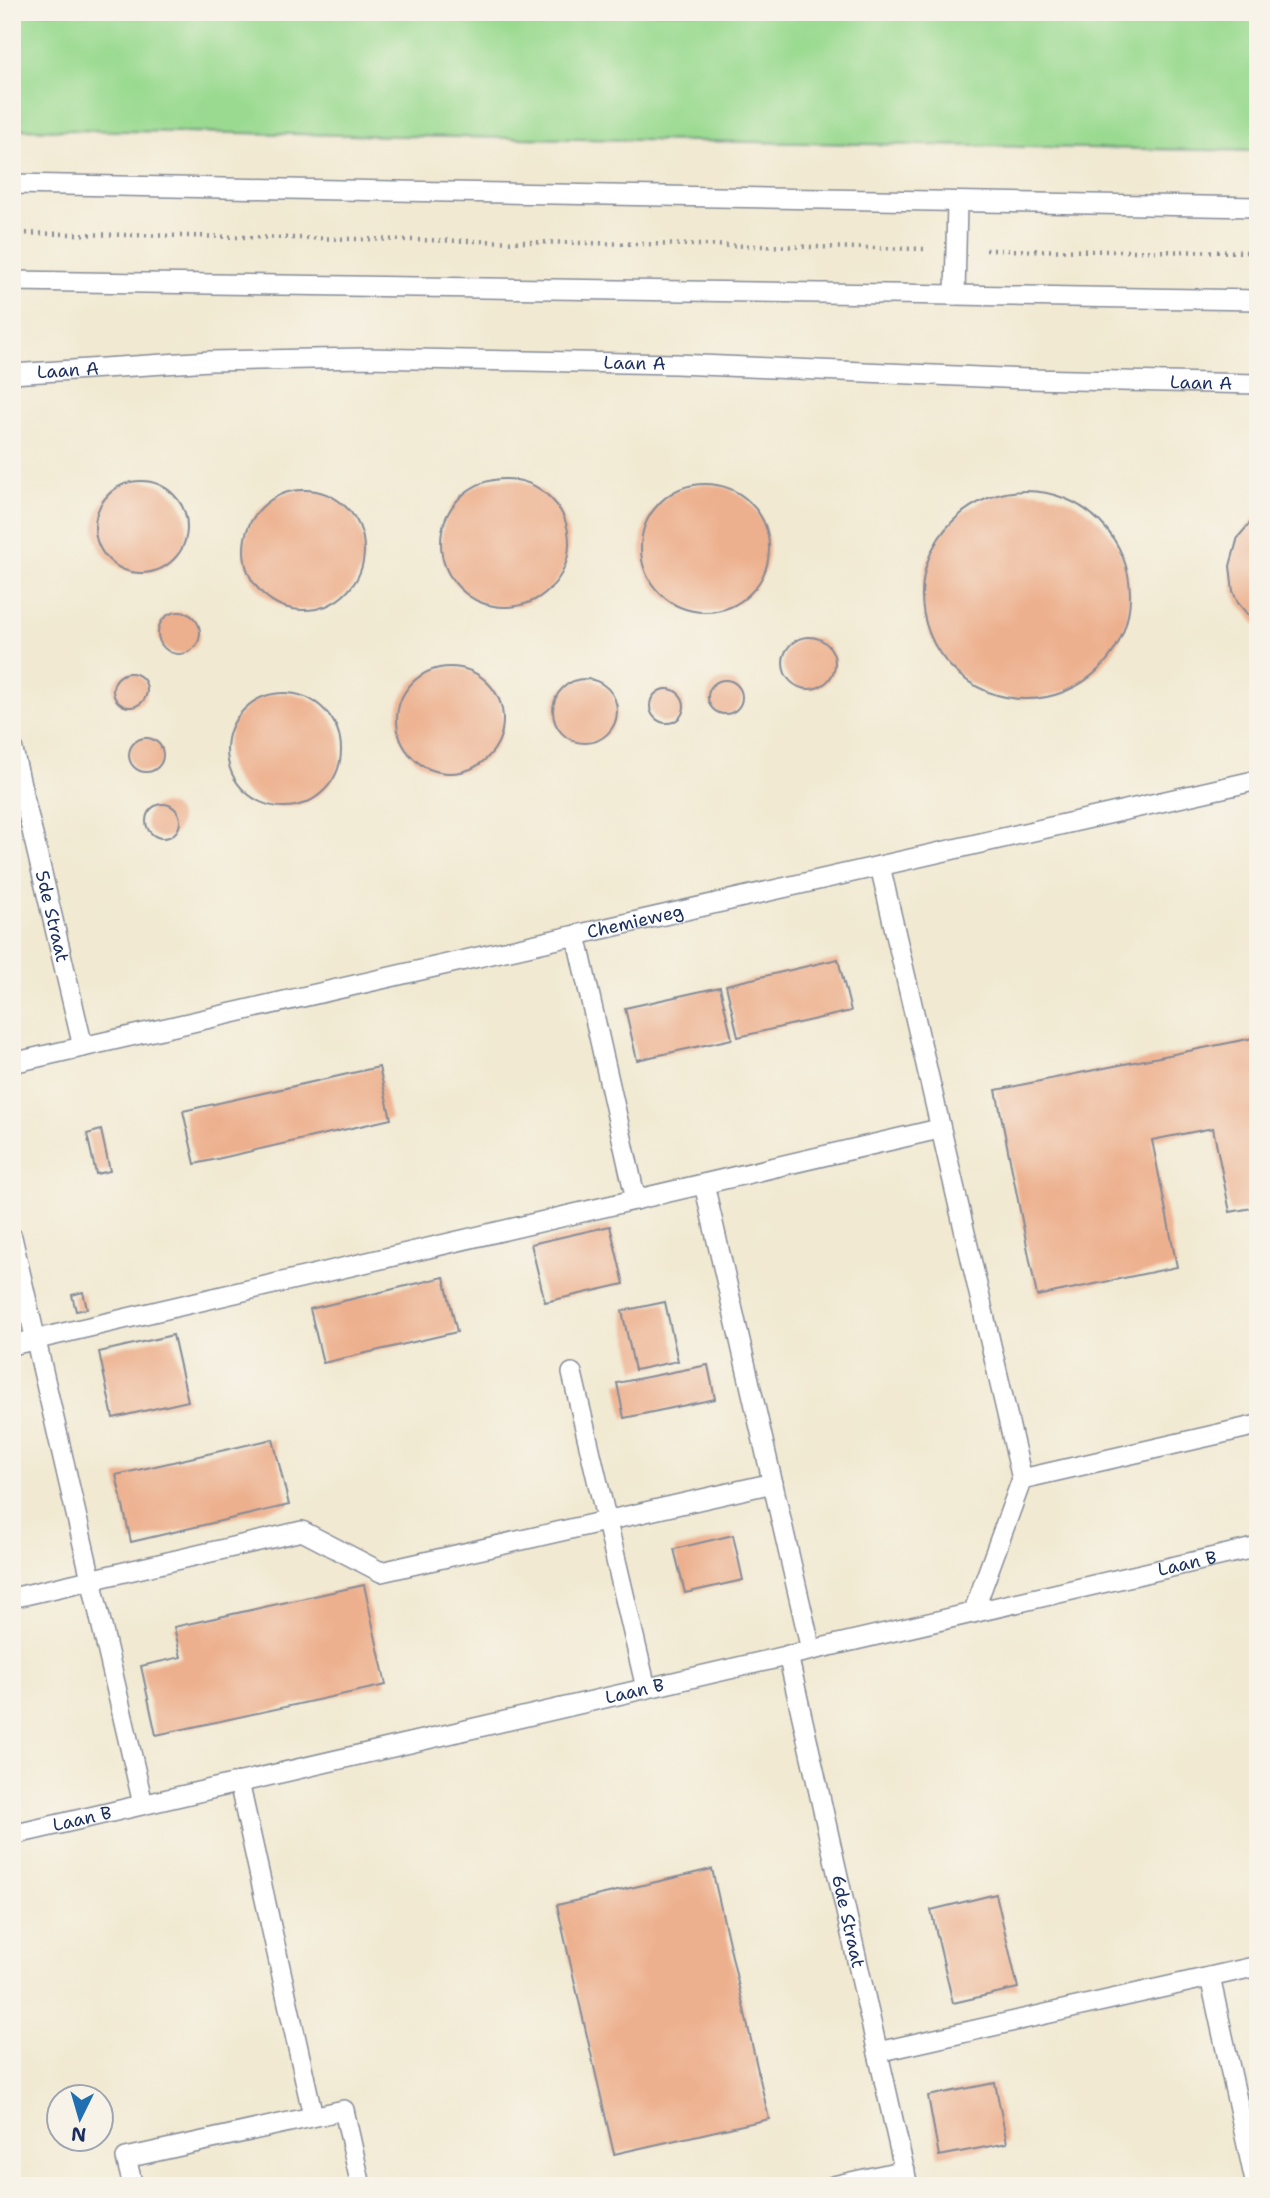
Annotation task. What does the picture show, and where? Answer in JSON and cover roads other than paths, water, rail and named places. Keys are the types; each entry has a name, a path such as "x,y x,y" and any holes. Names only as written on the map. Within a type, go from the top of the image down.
{"lane":[{"path":"12,184 1258,207"},
{"path":"955,295 957,202"},
{"path":"12,281 1258,300"},
{"name":"Laan A","path":"12,374 210,361 365,358 676,364 1028,379 1258,384"},
{"name":"5de Straat","path":"12,746 83,1047"},
{"name":"Chemieweg","path":"12,1063 1258,780"},
{"path":"880,866 1022,1479 973,1613"},
{"path":"576,935 636,1200"},
{"path":"12,1345 939,1129"},
{"path":"704,1184 811,1650"},
{"path":"12,1237 143,1804"},
{"path":"572,1373 646,1688"},
{"path":"1022,1479 1258,1425"},
{"path":"12,1598 302,1531 381,1573 773,1483"},
{"name":"Laan B","path":"12,1835 1258,1547"},
{"name":"6de Straat","path":"788,1655 907,2178"},
{"path":"239,1782 313,2116"},
{"path":"878,2052 1258,1966"},
{"path":"1210,1977 1256,2186"},
{"path":"132,2186 126,2158 344,2109 361,2186"},
{"path":"833,2186 907,2178"}]}
